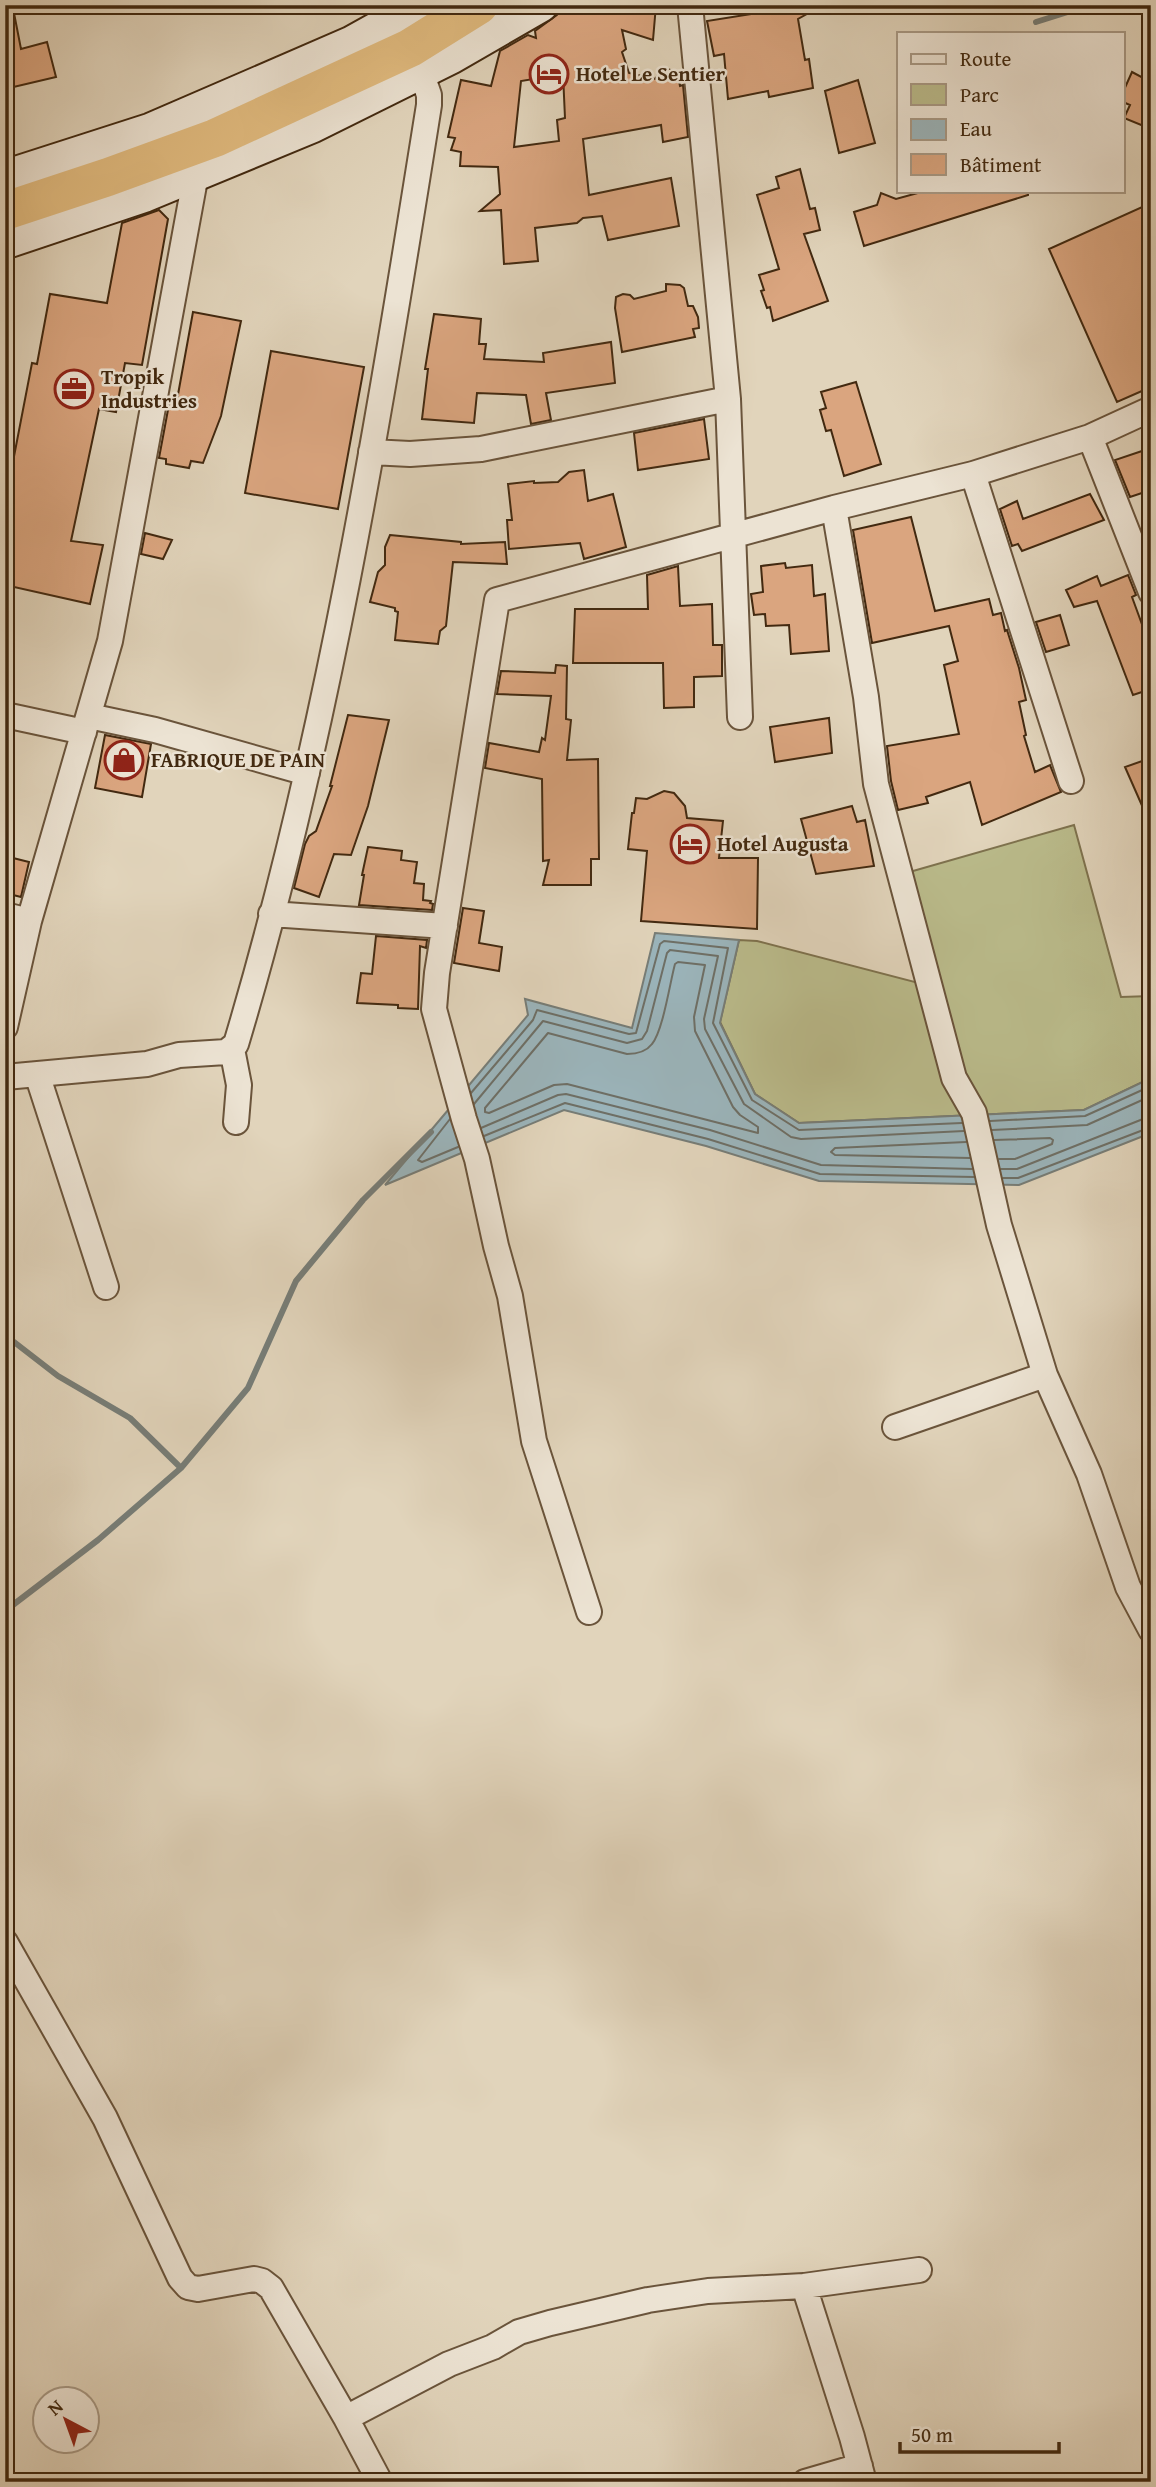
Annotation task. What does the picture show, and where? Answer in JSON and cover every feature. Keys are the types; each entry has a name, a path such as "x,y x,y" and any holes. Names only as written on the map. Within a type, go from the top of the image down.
{"highway":[{"path":"5,211 215,138 410,48 479,5"}],"main road":[{"path":"5,177 151,130 352,43 420,5"},
{"path":"5,242 145,195 312,126 421,72 541,5"}],"street":[{"path":"690,5 728,399 740,717"},
{"path":"5,1077 147,1064 179,1055 226,1052 236,1044 307,773 372,452 429,106 429,95 421,72"},
{"path":"5,1027 17,918 86,724 110,641 196,174"},
{"path":"372,452 410,454 481,449 728,399"},
{"path":"589,1612 534,1441 510,1296 477,1159 435,1009 437,973 497,600 834,508 973,474 1090,437 1151,409"},
{"path":"1090,437 1151,592"},
{"path":"973,474 1071,781"},
{"path":"834,508 866,697 876,785 954,1079 974,1113 999,1225 1045,1375 1089,1474 1128,1587 1151,1630"},
{"path":"5,715 155,730 307,773"},
{"path":"271,914 445,926"},
{"path":"232,1049 239,1085 236,1122"},
{"path":"37,1074 106,1287"},
{"path":"895,1427 1045,1375"},
{"path":"5,1942 105,2118 180,2278 188,2287 198,2289 254,2279 271,2288 380,2482"},
{"path":"346,2418 449,2364 493,2347 519,2332 550,2323 648,2300 708,2291 804,2286 919,2270"},
{"path":"804,2286 862,2474 805,2482"}],"green space":[{"path":"1074,825 1121,997 1151,996 1151,1078 1084,1110 799,1123 755,1094 720,1022 739,940 757,941 926,985 906,873"}],"water":[{"path":"655,933 739,940 720,1023 755,1094 799,1123 1084,1110 1151,1078 1151,1133 1019,1185 819,1181 706,1146 564,1110 385,1185 528,1015 525,999 632,1028"}],"building":[{"path":"560,5 656,5 653,40 622,30 626,49 622,52 629,73 655,79 664,68 677,72 680,86 683,85 688,137 663,142 661,125 583,139 589,195 671,178 679,226 608,240 602,216 583,218 577,223 535,228 538,261 504,264 501,210 480,211 500,194 498,167 460,166 461,152 451,150 455,138 448,137 461,80 491,86 500,51 528,35 536,38 535,31 557,15","holes":["563,74 565,118 557,120 559,141 514,147 521,81"]},
{"path":"763,5 823,5 798,19 805,60 809,59 813,88 769,97 768,91 728,99 724,54 714,56 707,21 764,12"},
{"path":"13,8 21,49 47,42 56,77 5,89 5,9"},
{"path":"1132,72 1151,82 1151,129 1124,118 1130,105 1124,102 1124,90"},
{"path":"858,80 875,143 839,153 825,91"},
{"path":"800,169 810,209 815,208 820,230 804,234 828,301 773,321 770,307 767,308 761,291 764,290 759,275 779,269 757,195 779,188 776,177"},
{"path":"921,192 1028,192 1028,195 864,246 854,212 877,205 881,193 896,199"},
{"path":"1151,203 1151,387 1117,402 1049,249"},
{"path":"159,210 168,219 142,365 125,363 116,412 99,409 71,541 103,545 90,604 5,585 5,503 32,363 37,364 50,294 107,303 122,223"},
{"path":"666,284 684,288 688,306 693,306 698,317 699,328 693,329 695,337 622,352 615,308 616,297 623,294 634,299 666,291"},
{"path":"193,312 241,321 221,416 203,463 191,461 189,468 166,464 166,459 159,458 170,399 177,400"},
{"path":"434,314 481,319 479,344 486,344 484,359 544,362 543,353 611,342 615,383 546,393 551,420 531,424 526,395 477,393 474,423 422,419 428,369 425,369"},
{"path":"271,351 364,367 338,509 245,493"},
{"path":"856,382 881,464 844,476 831,430 826,431 820,410 826,408 821,392"},
{"path":"704,419 709,459 638,470 634,433"},
{"path":"1151,448 1151,490 1130,497 1115,460"},
{"path":"584,470 588,501 613,494 626,547 584,559 580,543 509,549 507,520 512,520 508,484 558,482 569,472"},
{"path":"1090,494 1104,520 1022,551 1018,544 1012,546 1000,509 1017,501 1023,519"},
{"path":"911,517 935,611 989,599 993,615 1001,613 1019,668 1026,700 1019,702 1026,735 1024,736 1035,772 1050,765 1061,792 982,825 970,782 926,797 928,803 898,810 891,781 887,746 959,734 944,665 958,661 949,626 872,643 853,530"},
{"path":"145,533 172,540 163,559 141,554"},
{"path":"390,535 461,544 505,542 507,564 453,562 446,626 440,631 438,644 395,640 398,612 395,608 370,602 378,572 385,565 385,547"},
{"path":"785,563 786,568 812,565 814,596 825,594 829,651 791,654 789,625 766,626 765,614 754,615 751,594 763,592 761,566"},
{"path":"678,566 680,606 712,604 713,645 722,645 722,676 694,677 694,707 664,708 663,663 573,663 575,609 648,609 647,575"},
{"path":"1128,575 1136,595 1132,597 1151,649 1151,689 1133,695 1097,601 1074,607 1066,590 1097,576 1101,586"},
{"path":"1060,615 1069,645 1046,652 1036,622"},
{"path":"556,665 567,666 566,719 571,720 567,760 598,759 599,859 591,859 591,885 543,885 549,860 543,861 542,779 485,768 489,743 539,752 542,738 545,740 551,696 497,694 501,671 555,673"},
{"path":"348,715 389,720 368,806 351,855 334,854 319,897 294,888 305,844 309,836 316,831 332,786"},
{"path":"829,718 832,753 775,762 770,727"},
{"name":"FABRIQUE DE PAIN","path":"105,735 151,744 142,797 95,788"},
{"path":"1151,758 1151,826 1125,767"},
{"path":"664,791 674,793 685,806 687,818 723,821 719,858 758,858 757,929 641,921 647,851 628,849 632,813 636,798 647,799"},
{"path":"852,806 857,822 865,820 874,866 816,874 801,819"},
{"path":"368,847 402,851 401,860 417,862 414,883 424,884 423,900 431,901 432,910 359,905"},
{"path":"5,856 29,862 21,897 5,893"},
{"path":"463,908 484,911 479,943 502,947 499,971 454,963"},
{"path":"376,936 427,940 426,948 420,946 418,1009 357,1003 361,973 372,974"}],"waterway":[{"path":"1036,22 1090,5"},
{"path":"5,1611 98,1540 181,1468 248,1388 296,1281 363,1200 431,1132"},
{"path":"5,1335 58,1376 130,1418 181,1468"}],"place":[{"name":"Hotel Le Sentier","path":"549,74"},
{"name":"Tropik Industries","path":"74,389"},
{"name":"FABRIQUE DE PAIN","path":"124,760"},
{"name":"Hotel Augusta","path":"690,844"}]}
